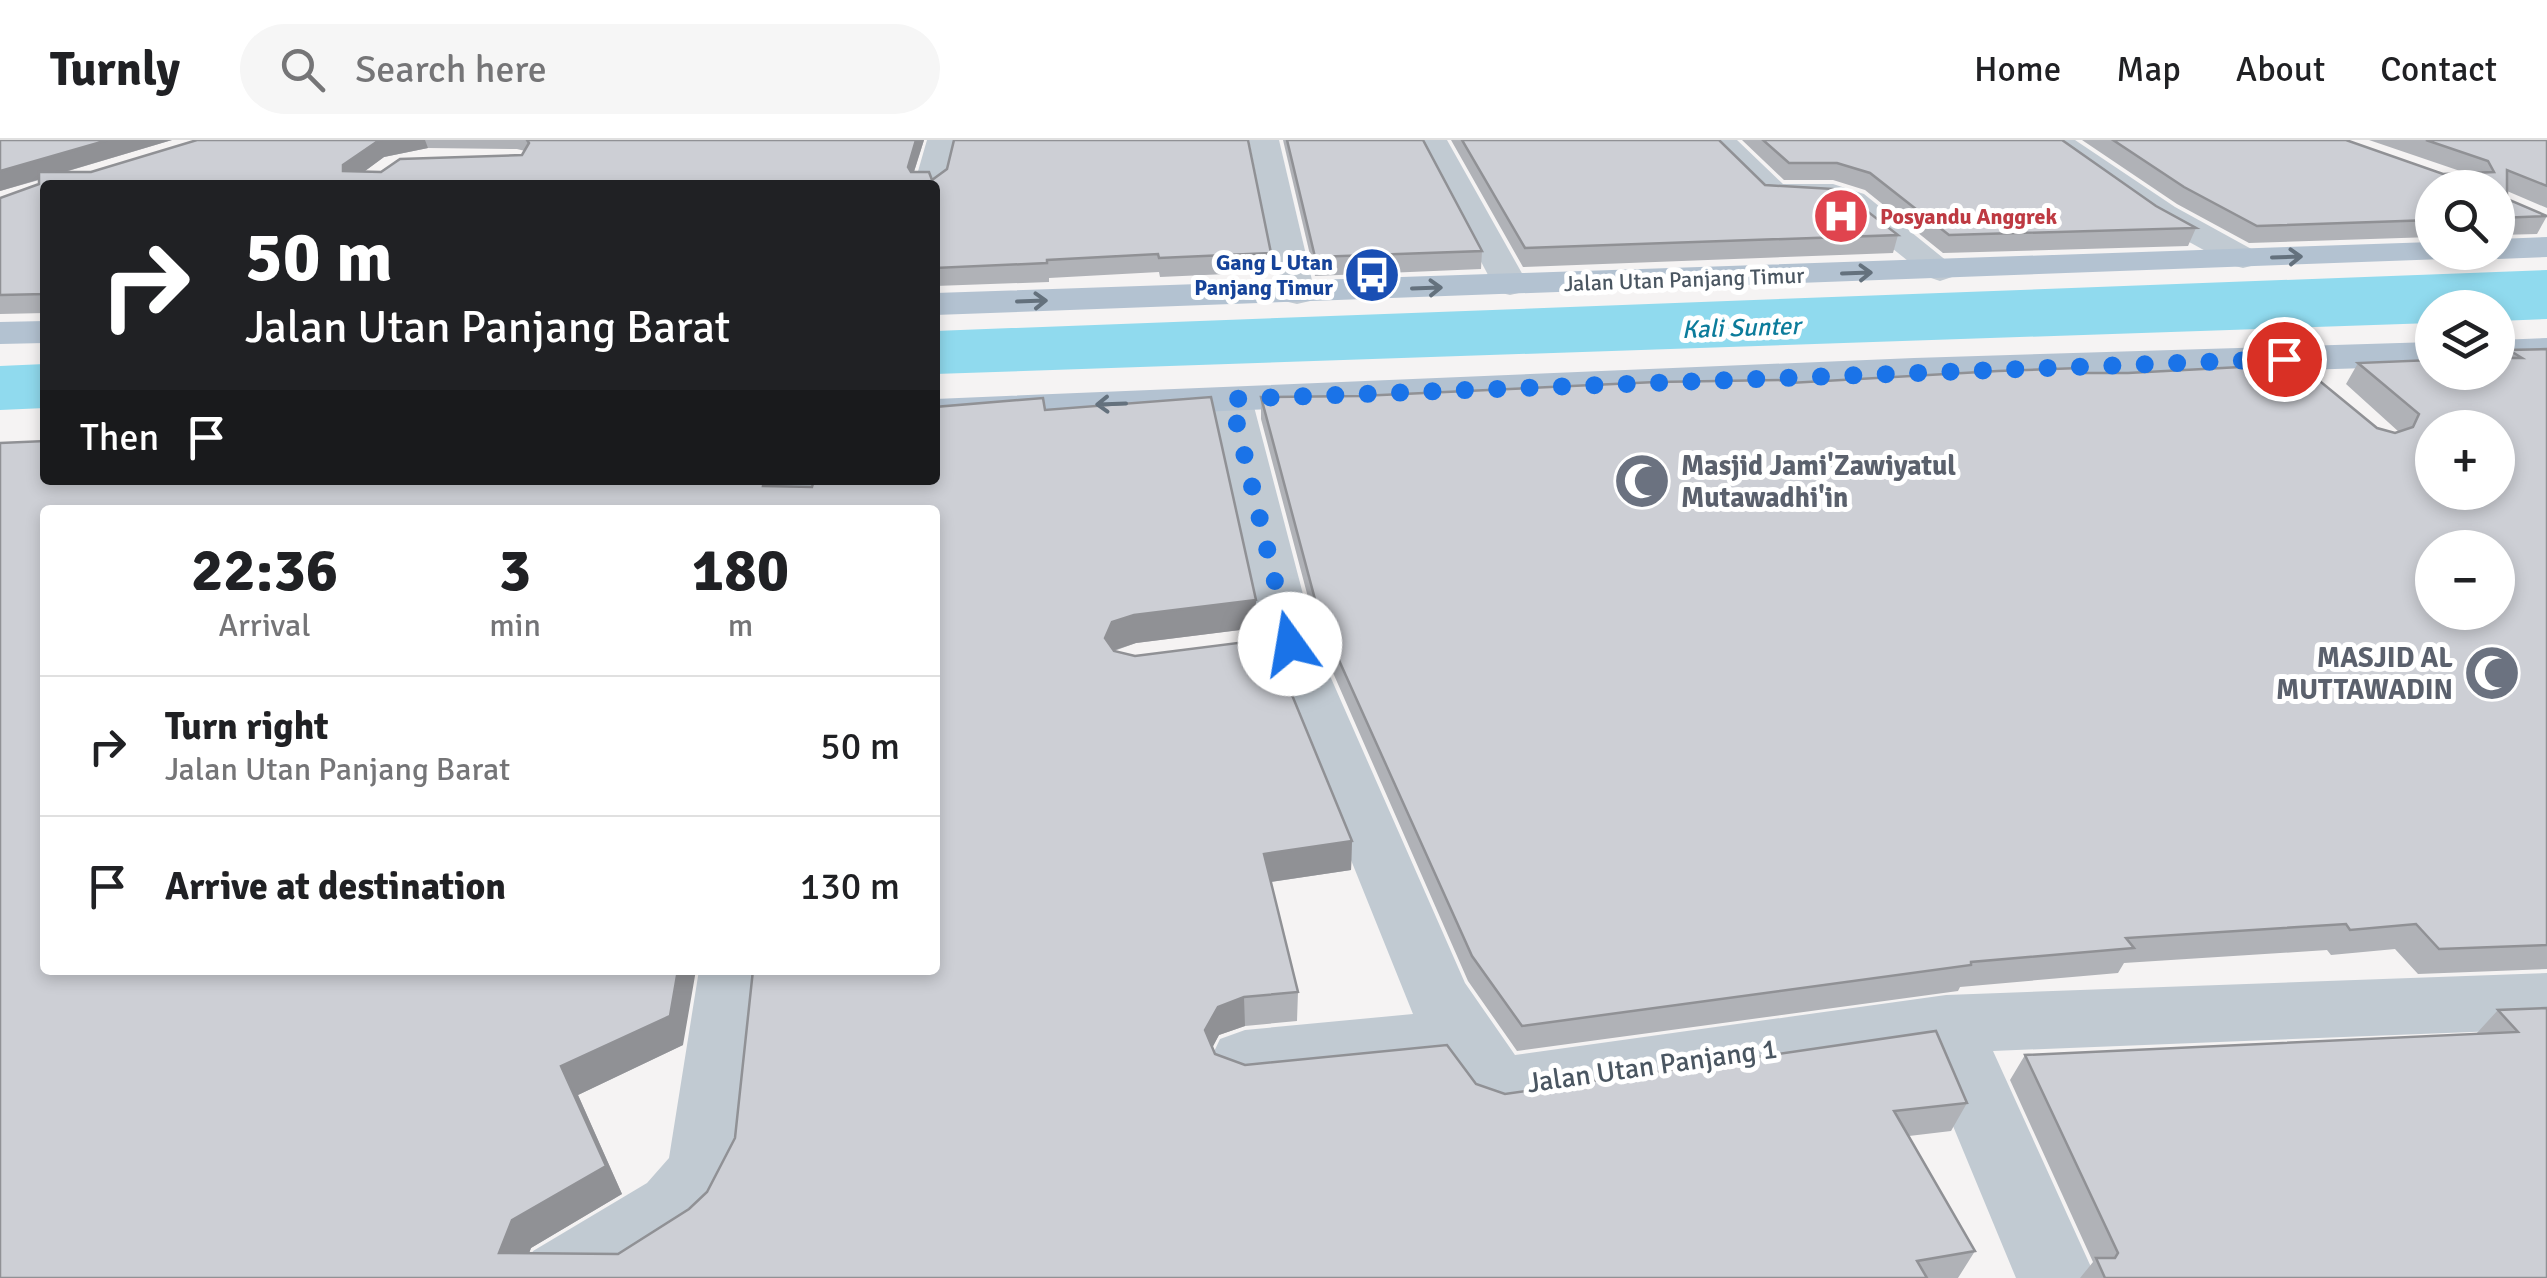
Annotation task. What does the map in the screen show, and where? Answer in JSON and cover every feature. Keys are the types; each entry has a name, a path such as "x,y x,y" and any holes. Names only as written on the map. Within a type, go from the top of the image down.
{"main road":[{"path":"2515,249 2547,248"},
{"name":"Jalan Utan Panjang Timur","path":"940,304 2415,253"},
{"path":"0,333 40,332"},
{"path":"2515,351 2547,350"},
{"path":"940,411 2415,355"}],"street":[{"path":"931,180 942,140"},
{"path":"1264,140 1297,293"},
{"path":"1432,140 1510,284"},
{"path":"1720,140 1774,193 1832,194 1852,200 1940,270"},
{"path":"2055,140 2163,214 2244,258"},
{"path":"2284,359 2329,394"},
{"name":"Jalan Utan Panjang 1","path":"1231,399 1271,647 1436,994 1462,1039 1499,1088 1946,1024 2547,1001"},
{"path":"562,1278 642,1230 691,1192 706,1164 731,975"},
{"path":"1946,1024 2056,1278"},
{"path":"1245,1060 1462,1039"}],"water":[{"name":"Kali Sunter","path":"2547,270 2547,319 2515,320 2515,290 2415,290 2415,324 940,374 940,331"},
{"path":"40,364 40,408 0,410 0,366"}],"building":[{"path":"0,140 108,140 0,171"},
{"path":"197,140 382,140 343,165 343,171 381,172 400,159 522,155 527,140 916,140 908,167 911,172 929,172 932,180 40,180 40,294 0,295 0,198 39,184 39,172 91,172"},
{"path":"954,140 1248,140 1271,253 1159,258 1158,254 940,268 940,180 932,180 947,169"},
{"path":"1287,140 1423,140 1482,251 1315,257"},
{"path":"1462,140 1719,140 1765,185 1833,189 1898,235 1525,248"},
{"path":"1763,140 2062,140 2156,206 2196,228 1949,235 1870,173 1837,163 1789,163"},
{"path":"2113,140 2346,140 2432,170 2415,170 2415,221 2257,226 2184,187"},
{"path":"2426,140 2547,140 2547,186 2515,170 2493,170 2488,161"},
{"path":"2515,202 2547,216 2515,217"},
{"path":"2547,349 2547,945 2439,949 2416,924 2350,930 2346,924 2126,938 2134,948 1971,962 1522,1026 1472,956 1320,618 1261,397 1656,382 1790,383 2080,368 2085,373 2128,373 2299,364 2377,428 2395,433 2415,423 2415,510 2515,510 2515,410 2415,411 2358,363 2415,361 2415,390 2515,390 2515,358 2522,358 2515,350"},
{"path":"1211,397 1256,600 1134,615 1112,622 1105,638 1114,651 1135,656 1269,639 1352,841 1264,854 1298,992 1244,997 1218,1007 1205,1030 1215,1054 1245,1065 1447,1045 1476,1084 1505,1094 1936,1031 1967,1103 1894,1111 1975,1251 1917,1261 1927,1278 0,1278 0,443 40,441 40,485 940,485 940,407 1043,398 1045,410"},
{"path":"2547,1008 2547,1278 2105,1278 2096,1258 2115,1258 2118,1253 2025,1055 2518,1032 2498,1010"}],"place":[{"name":"Posyandu Anggrek","path":"1841,216"},
{"name":"Gang L Utan Panjang Timur","path":"1372,275"},
{"name":"Masjid Jami'Zawiyatul Mutawadhi'in","path":"1642,481"},
{"name":"MASJID AL MUTTAWADIN","path":"2492,673"}],"route":[{"path":"1290,644 1231,399 2284,359"}]}
